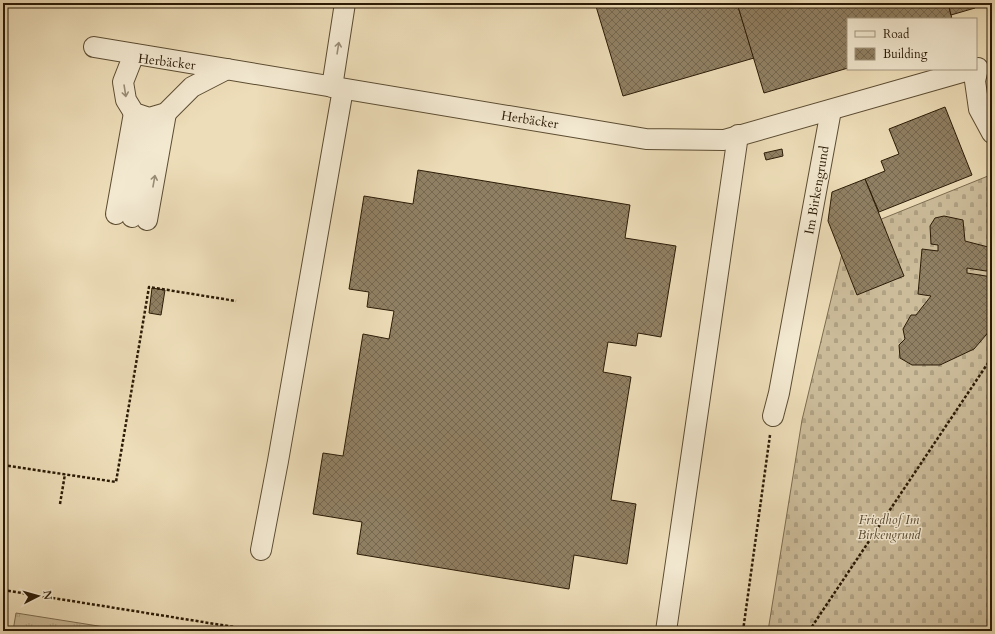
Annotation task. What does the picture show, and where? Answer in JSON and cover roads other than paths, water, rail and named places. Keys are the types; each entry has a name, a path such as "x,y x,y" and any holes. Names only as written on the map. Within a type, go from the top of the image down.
{"street":[{"path":"261,550 280,453 338,88 345,3"},
{"path":"94,47 134,54"},
{"name":"Herbäcker","path":"227,69 192,87 150,115 126,100 123,82 134,54 227,69 646,139 724,140 831,110"},
{"path":"980,67 975,81 979,108 992,133"},
{"path":"831,110 970,70"},
{"name":"Im Birkengrund","path":"773,416 779,393 831,110"},
{"path":"150,115 132,217 150,115"},
{"path":"666,631 738,135"}],"park label":[{"name":"Friedhof Im Birkengrund","path":"889,526"}]}
